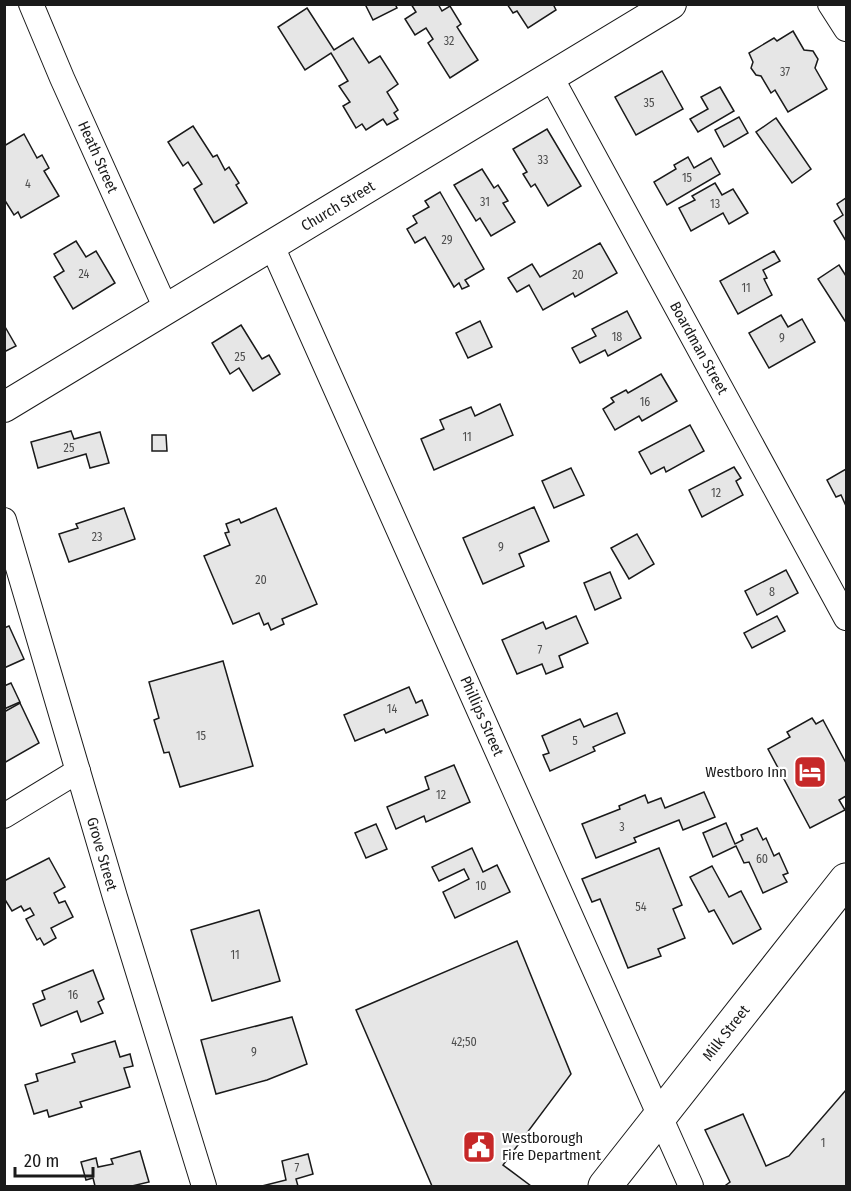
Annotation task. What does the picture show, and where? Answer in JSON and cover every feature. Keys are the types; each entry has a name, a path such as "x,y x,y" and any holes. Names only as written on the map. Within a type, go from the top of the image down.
{"main road":[{"name":"Milk Street","path":"605,1186 846,880"}],"street":[{"name":"Heath Street","path":"31,4 166,309"},
{"name":"Church Street","path":"4,407 671,4"},
{"path":"830,4 846,29"},
{"name":"Boardman Street","path":"551,77 846,618"},
{"name":"Phillips Street","path":"272,246 691,1186"},
{"name":"Grove Street","path":"4,520 115,897 204,1186"},
{"path":"4,816 78,771"}],"building":[{"path":"365,4 395,4 397,8 373,20"},
{"path":"411,4 438,4 442,11 450,6 461,24 457,27 478,60 450,78 428,43 433,39 426,28 415,35 405,19 416,12"},
{"path":"507,4 553,4 556,10 528,28 517,11 513,13"},
{"path":"307,8 334,50 353,38 369,63 380,56 398,84 387,92 398,110 394,113 398,119 387,125 383,119 366,130 362,124 356,128 343,106 350,102 339,86 348,81 331,53 305,70 278,27"},
{"path":"793,31 804,50 813,51 818,59 815,68 827,89 788,112 775,90 771,93 761,76 756,75 751,68 753,62 749,53 774,38 777,41"},
{"path":"662,71 683,109 636,135 615,97"},
{"path":"720,87 734,111 698,132 690,119 708,109 701,97"},
{"path":"739,117 748,133 724,147 715,130"},
{"path":"776,118 811,169 792,183 756,132"},
{"path":"193,126 213,157 217,155 225,170 229,167 247,203 214,223 194,189 202,184 188,162 183,166 168,142"},
{"path":"547,129 581,186 548,206 535,184 531,187 523,174 527,172 513,149"},
{"path":"24,134 37,158 42,155 49,168 44,171 59,196 21,218 18,212 14,215 4,199 4,146"},
{"path":"688,157 694,168 711,158 720,174 667,205 654,182 676,169 674,165"},
{"path":"482,169 494,188 498,185 508,201 503,203 515,222 491,236 480,218 476,221 454,185"},
{"path":"715,183 722,195 733,189 748,213 729,224 723,213 691,231 679,208 695,200 692,196"},
{"path":"440,192 484,269 465,280 469,286 462,289 459,283 454,287 425,237 415,243 407,229 417,223 413,216 429,207 425,201"},
{"path":"846,198 846,241 834,221 843,215 837,204"},
{"path":"76,241 86,257 96,251 115,283 73,309 54,277 64,271 54,254"},
{"path":"600,243 617,273 575,297 573,293 543,310 529,285 517,292 508,278 532,264 540,277"},
{"path":"774,251 780,261 763,270 767,278 764,279 772,295 738,314 720,281"},
{"path":"839,265 846,276 845,321 818,279"},
{"path":"627,311 641,338 608,356 605,350 580,363 572,348 596,336 592,329"},
{"path":"781,315 788,327 802,319 815,342 769,368 749,333"},
{"path":"480,321 492,347 468,358 456,333"},
{"path":"4,325 16,346 4,352"},
{"path":"241,325 262,359 269,355 280,374 253,391 239,368 230,374 212,343"},
{"path":"661,374 677,401 642,421 639,416 615,430 603,409 614,402 611,398 626,390 628,393"},
{"path":"500,404 513,435 434,470 421,439 444,429 440,420 471,407 475,416"},
{"path":"690,425 704,451 666,472 664,467 651,474 639,452"},
{"path":"71,431 74,439 100,432 109,463 90,468 86,454 38,468 31,442"},
{"path":"152,435 166,435 167,451 152,451"},
{"path":"734,467 741,478 736,481 743,495 702,517 689,490"},
{"path":"571,468 584,495 554,508 542,481"},
{"path":"846,469 846,506 841,495 836,497 827,480"},
{"path":"534,507 549,541 519,554 524,566 483,584 463,538"},
{"path":"124,508 135,539 69,562 59,534 78,528 76,524"},
{"path":"276,508 317,604 282,619 284,624 271,630 268,623 264,625 259,613 233,624 204,556 230,545 225,533 229,532 226,524 239,519 241,523"},
{"path":"637,534 654,564 629,579 611,548"},
{"path":"786,570 798,593 757,615 745,591"},
{"path":"610,572 621,598 595,610 584,583"},
{"path":"576,616 588,643 559,656 563,667 546,674 542,664 517,674 502,640 543,622 546,629"},
{"path":"777,616 785,631 752,648 744,633"},
{"path":"9,626 24,659 4,668 4,628"},
{"path":"223,661 253,766 180,787 169,752 164,753 154,720 159,718 149,682"},
{"path":"11,683 20,702 4,709 4,686"},
{"path":"409,687 416,703 422,700 428,715 386,733 384,729 355,741 344,715"},
{"path":"20,703 39,743 4,763 4,712"},
{"path":"617,713 625,733 593,747 595,751 550,771 543,755 549,753 542,736 580,719 584,727"},
{"path":"812,718 816,724 823,720 846,763 846,796 839,800 845,810 810,828 768,749 790,737 787,732"},
{"path":"454,765 470,802 426,822 424,816 396,829 387,807 429,789 425,777"},
{"path":"704,792 715,817 683,830 679,820 634,838 636,842 596,858 582,824 620,809 619,806 645,795 648,803 661,798 665,808"},
{"path":"726,823 735,844 743,840 741,835 757,828 763,840 766,838 774,856 779,853 788,873 783,875 787,882 763,893 749,862 744,863 736,846 713,857 703,833"},
{"path":"376,824 387,849 366,858 355,833"},
{"path":"472,848 483,872 497,865 510,892 455,918 443,892 469,879 464,869 439,881 432,867"},
{"path":"659,848 682,905 673,909 685,938 658,949 661,956 628,968 600,899 592,902 582,879"},
{"path":"49,858 65,887 54,893 59,903 65,901 73,917 51,928 56,938 44,945 40,938 37,940 26,919 34,915 30,908 24,911 21,906 12,911 4,898 4,881"},
{"path":"712,866 729,897 741,891 761,929 733,944 714,910 709,912 690,877"},
{"path":"259,910 280,981 212,1001 191,930"},
{"path":"517,941 571,1074 503,1165 531,1186 432,1186 356,1010"},
{"path":"93,970 104,999 98,1002 103,1013 81,1022 77,1011 41,1026 33,1004 45,999 42,991"},
{"path":"292,1017 307,1064 267,1080 216,1094 201,1040"},
{"path":"115,1041 120,1057 130,1054 133,1066 124,1068 130,1087 80,1102 82,1107 49,1117 47,1110 34,1114 25,1085 38,1081 36,1074 75,1062 72,1054"},
{"path":"846,1090 846,1186 726,1185 730,1182 705,1130 743,1114 766,1166 789,1156"},
{"path":"140,1151 149,1182 132,1186 95,1186 93,1178 86,1180 81,1162 96,1158 98,1167 113,1164 111,1159"},
{"path":"308,1154 313,1174 296,1179 298,1186 262,1186 286,1180 282,1161"}],"place":[{"name":"Westboro Inn","path":"810,772"},
{"name":"Westborough Fire Department","path":"479,1147"}]}
